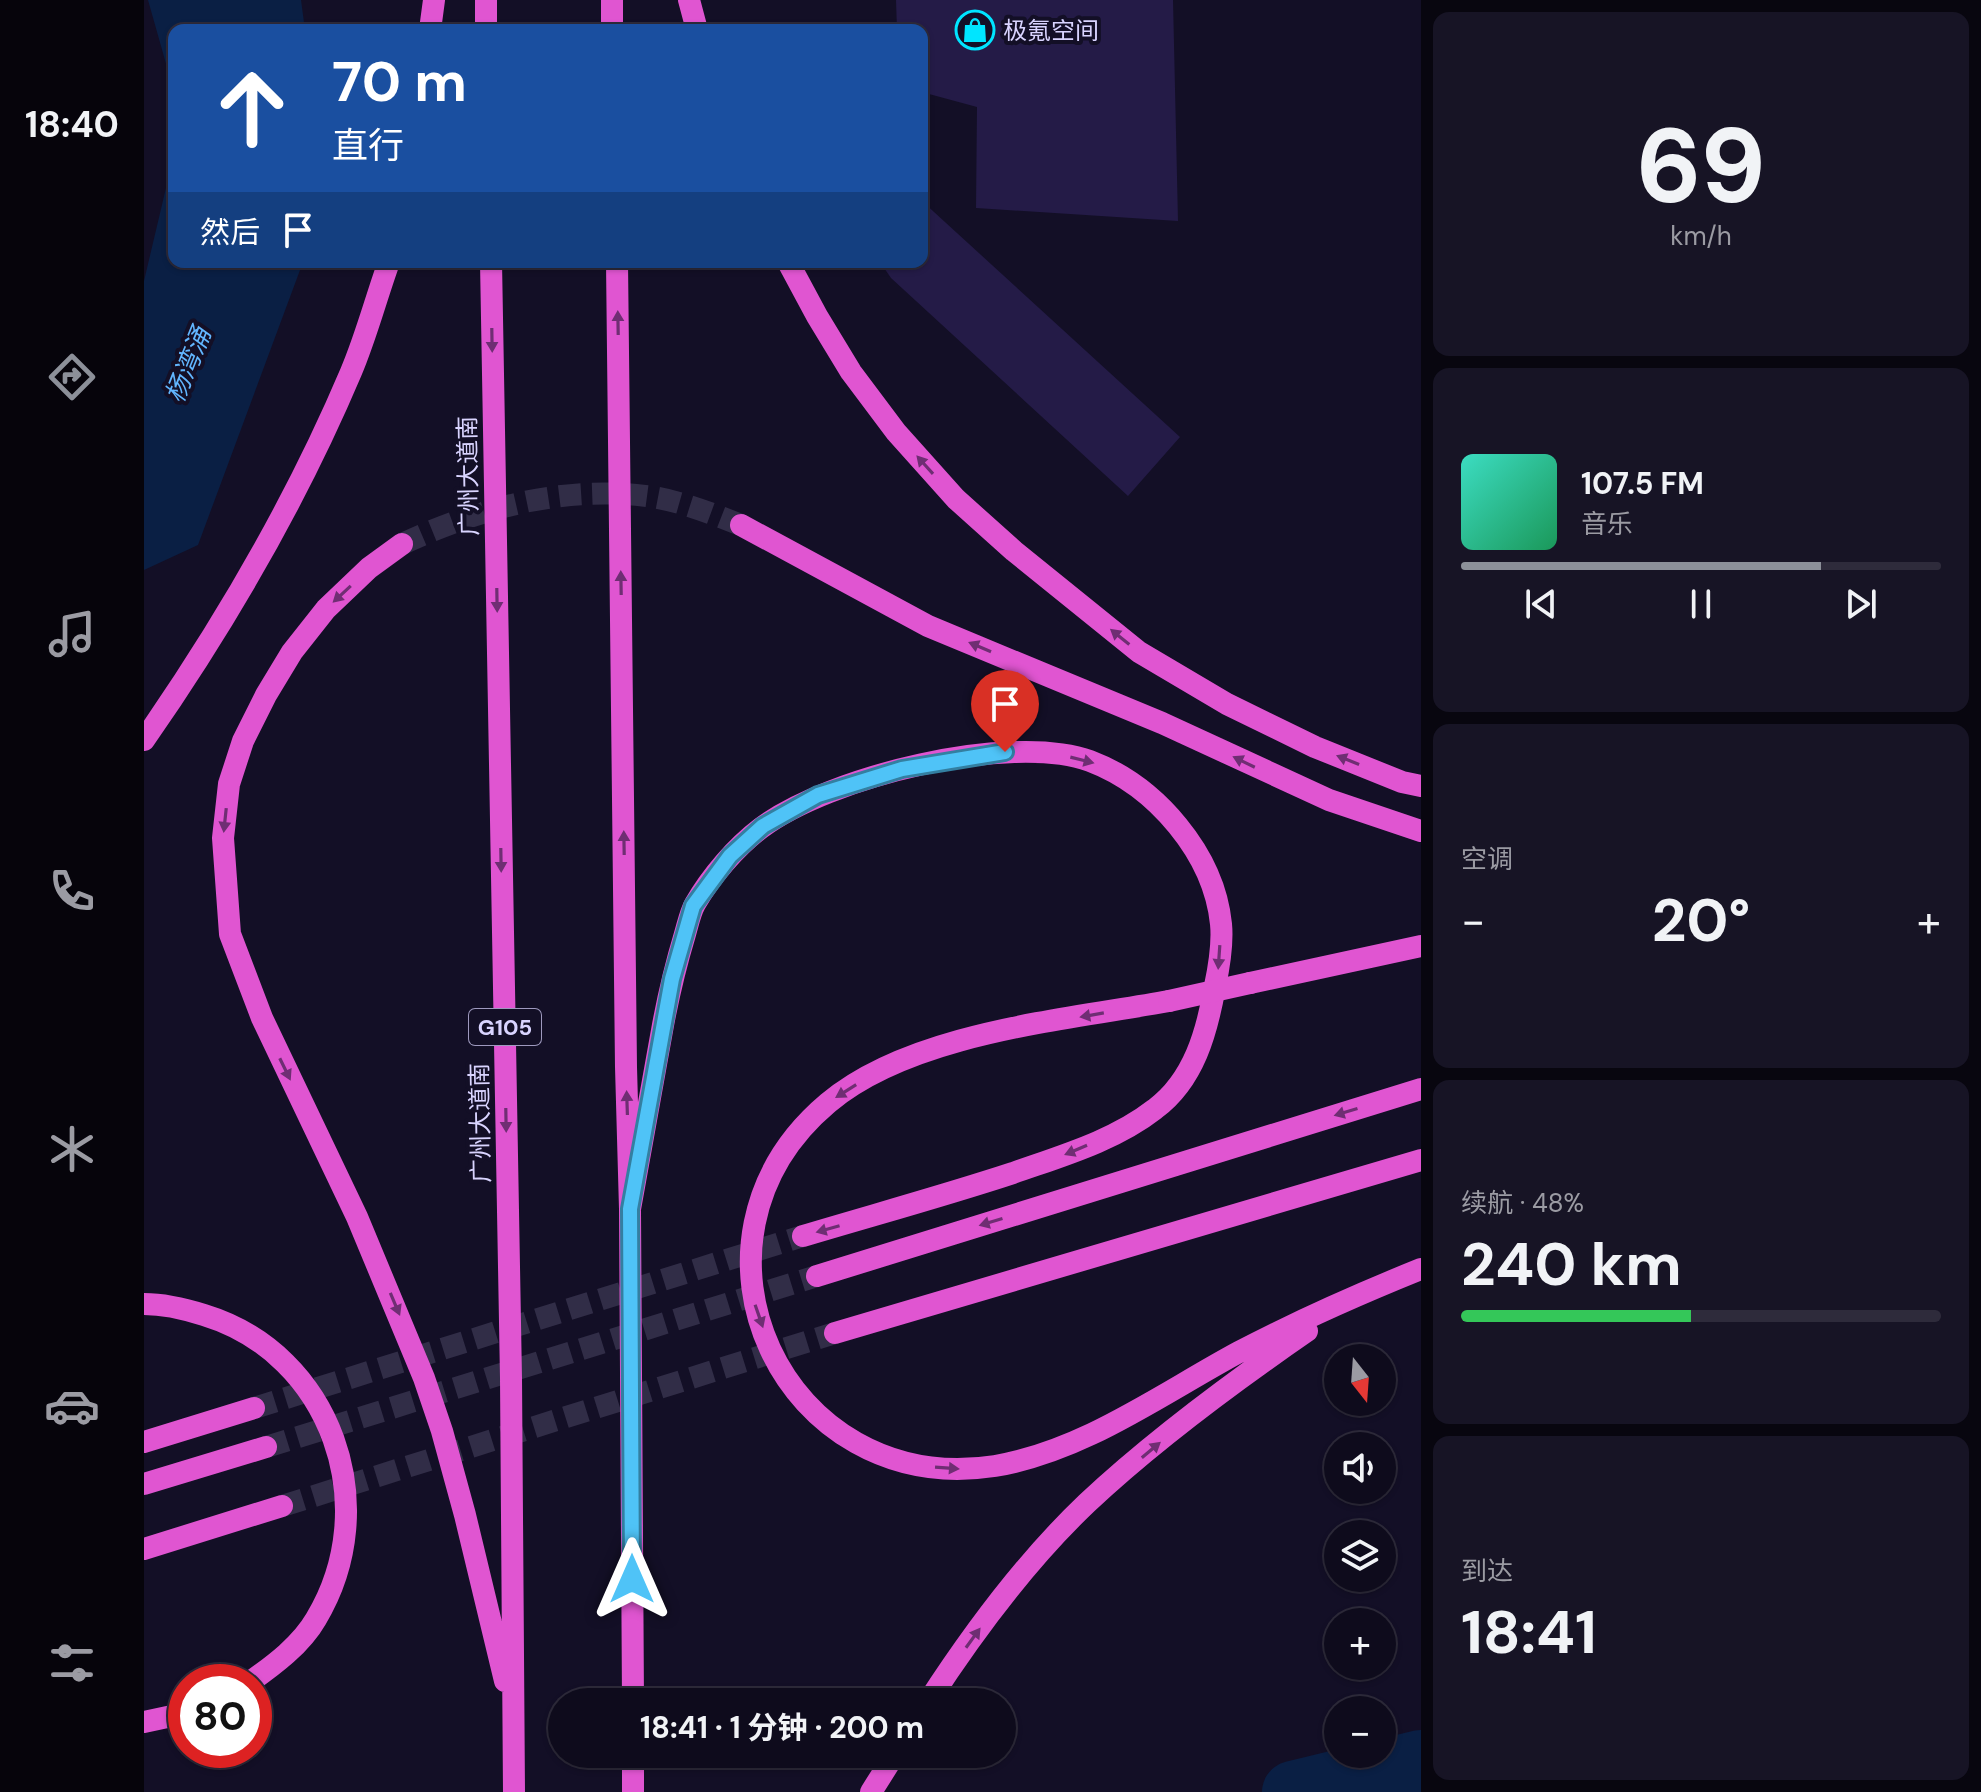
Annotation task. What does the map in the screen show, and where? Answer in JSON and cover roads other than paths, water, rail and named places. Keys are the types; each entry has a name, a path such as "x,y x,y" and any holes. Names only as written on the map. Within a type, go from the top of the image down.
{"highway":[{"path":"431,24 434,0"},
{"path":"486,0 486,24"},
{"path":"612,0 612,24"},
{"path":"689,0 695,24"},
{"path":"144,740 195,666 300,483 352,370 387,268"},
{"name":"广州大道南","path":"491,268 511,1378 514,1792"},
{"path":"617,268 630,1209 633,1688"},
{"path":"791,268 851,372 896,432 956,499 1014,551 1139,652 1227,704 1315,747 1402,782 1421,786"},
{"path":"741,525 928,626 1162,723 1329,800 1421,831"},
{"path":"402,544 369,568 318,619 272,684 243,741 229,784 223,838 230,934 262,1018 357,1217 424,1378 465,1515 514,1720"},
{"path":"630,1209 672,979 693,906 730,856 763,826 818,795 857,782 902,769 993,754 1047,753 1088,760 1125,778 1157,805 1189,839 1213,884 1222,926 1208,1028 1187,1075 1158,1108 1121,1132 972,1186 803,1236"},
{"path":"1421,946 1169,1001 963,1038 885,1066 830,1101 793,1136 768,1183 752,1226 749,1267 754,1303 766,1338 789,1379 821,1420 848,1440 886,1457 920,1465 968,1468 995,1466 1039,1456 1138,1410 1238,1353 1333,1305 1421,1270"},
{"path":"817,1276 1421,1089"},
{"path":"835,1333 1421,1160"},
{"path":"938,1688 1013,1584 1087,1503 1250,1370 1329,1316 1421,1270"},
{"path":"144,1304 187,1310 225,1322 272,1349 296,1372 319,1408 334,1441 348,1511 344,1545 333,1587 315,1622 272,1666"},
{"path":"144,1442 254,1408"},
{"path":"144,1484 266,1447"},
{"path":"144,1549 282,1506"},
{"path":"144,1722 168,1717"},
{"path":"633,1768 633,1792"},
{"path":"871,1792 886,1768"}],"water":[{"path":"148,0 301,0 304,24 168,24 168,71"},
{"name":"杨湾涌","path":"168,179 168,268 301,268 198,545 144,570 144,281"}],"waterway":[{"path":"1293,1792 1421,1761"}],"tunnel":[{"path":"402,544 493,510 524,502 588,494 664,499 741,525"},
{"path":"254,1408 803,1236"},
{"path":"266,1447 817,1276"},
{"path":"282,1506 835,1333"}],"place":[{"name":"极氪空间","path":"975,30"}]}
